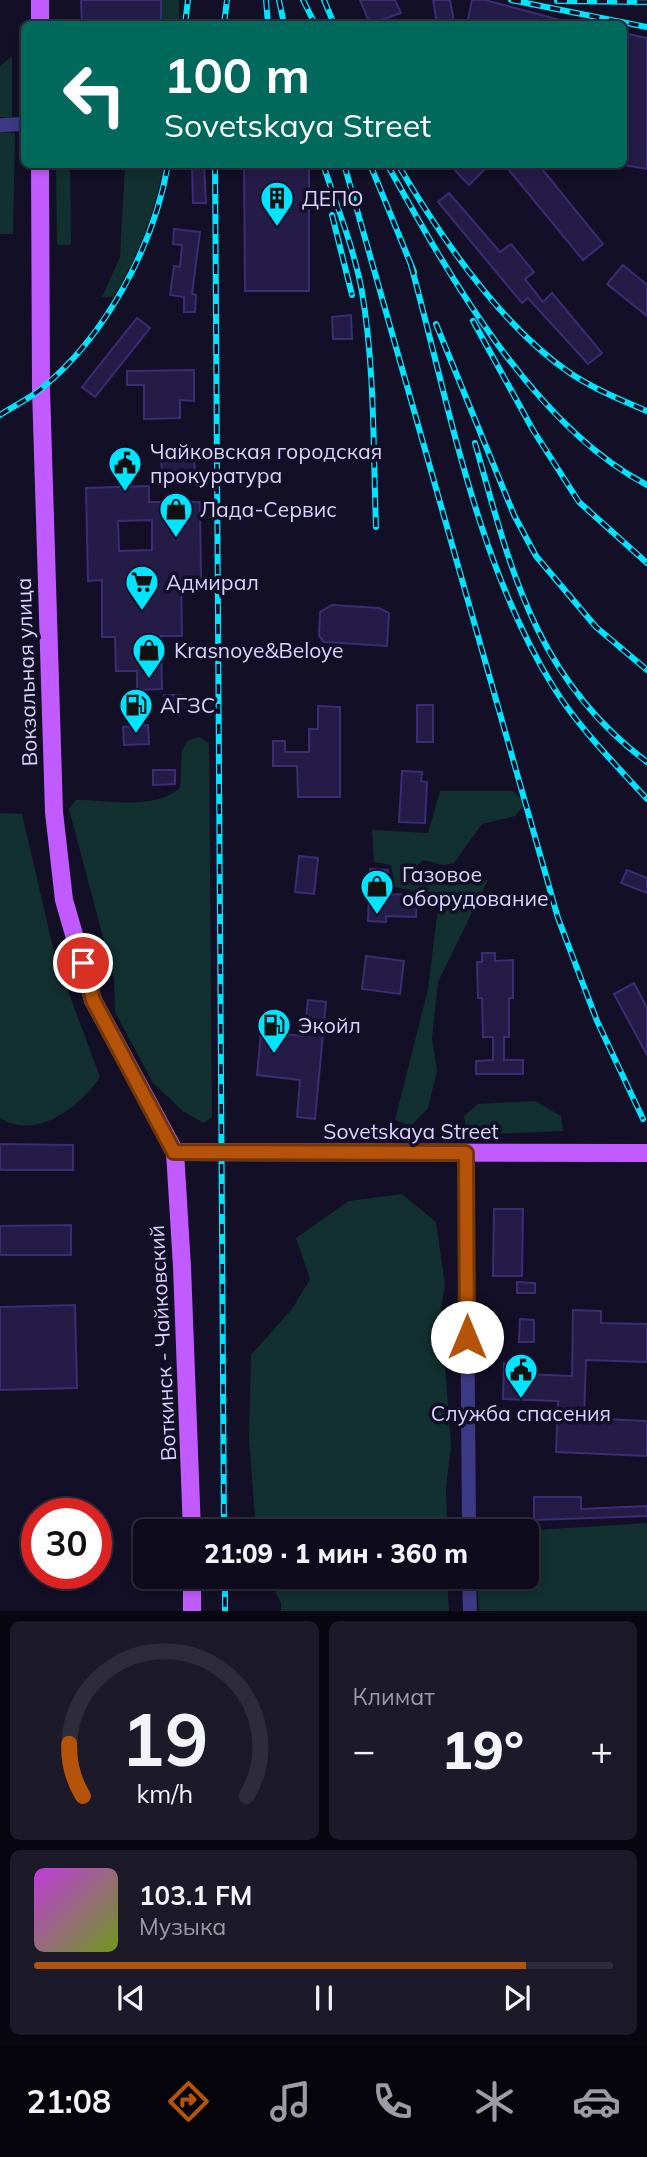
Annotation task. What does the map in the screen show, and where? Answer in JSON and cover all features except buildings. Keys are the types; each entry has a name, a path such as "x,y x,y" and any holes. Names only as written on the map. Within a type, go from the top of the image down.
{"main road":[{"path":"40,0 40,21"},
{"name":"Вокзальная улица","path":"40,168 47,641 53,800 64,901 93,1000 174,1152"},
{"name":"Sovetskaya Street","path":"174,1152 647,1153"},
{"name":"Воткинск - Чайковский","path":"174,1152 183,1267 192,1519"},
{"path":"192,1589 192,1611"}],"street":[{"path":"2,125 21,124"},
{"path":"466,1153 469,1519"},
{"path":"469,1589 470,1611"}],"green space":[{"path":"161,0 179,0 179,21 160,21"},
{"path":"12,56 12,117 0,117 0,66"},
{"path":"0,132 15,133 13,234 0,234"},
{"path":"56,168 70,168 71,245 57,245"},
{"path":"125,168 162,168 151,217 138,250 113,297 102,297 120,257"},
{"path":"199,737 209,743 212,1117 204,1123 184,1112 153,1083 115,1012 114,979 69,809 76,800 131,802 170,795 180,788 182,751 187,741"},
{"path":"440,791 513,791 525,804 515,816 482,824 454,863 444,865 423,860 412,870 425,879 488,880 438,982 432,1038 437,1071 428,1108 411,1126 395,1120 428,989 438,907 419,907 420,892 395,887 391,865 374,862 372,830 428,833"},
{"path":"0,813 22,814 55,956 100,1077 69,1109 42,1123 28,1126 0,1118"},
{"path":"535,1101 561,1116 563,1131 467,1135 464,1116 478,1104"},
{"path":"402,1194 436,1222 445,1285 441,1308 451,1446 446,1487 447,1519 255,1519 249,1439 251,1355 292,1309 310,1279 296,1238 349,1201"},
{"path":"647,1523 647,1611 479,1611 478,1589 539,1589 539,1530"},
{"path":"274,1589 448,1589 449,1611 281,1611 281,1603"}],"railway":[{"path":"185,21 188,0"},
{"path":"224,21 227,0"},
{"path":"266,0 268,21"},
{"path":"279,0 283,21"},
{"path":"303,0 314,21"},
{"path":"324,0 333,21"},
{"path":"511,0 617,21"},
{"path":"557,1 647,2"},
{"path":"627,23 647,27"},
{"path":"0,415 36,393 65,367 106,316 139,257 161,195 167,168"},
{"path":"215,168 224,1519"},
{"path":"324,168 350,244 362,292 371,380 376,527"},
{"path":"345,168 558,918 597,1021 643,1119"},
{"path":"372,168 414,272"},
{"path":"389,168 466,298 531,387 567,425 606,459 647,485"},
{"path":"400,168 454,252 520,331 579,379 647,411"},
{"path":"332,215 352,295"},
{"path":"411,265 453,428 485,537 527,640 564,703 647,799"},
{"path":"473,321 533,430 579,502 647,563"},
{"path":"436,324 514,515 536,556 596,627 647,670"},
{"path":"475,443 516,578 532,619 553,658 578,695 609,729 647,762"},
{"path":"225,1589 225,1611"}],"place":[{"name":"ДЕПО","path":"277,228"},
{"name":"Чайковская городская прокуратура","path":"125,493"},
{"name":"Лада-Сервис","path":"176,539"},
{"name":"Адмирал","path":"142,612"},
{"name":"Krasnoye&Beloye","path":"149,680"},
{"name":"АГЗС","path":"136,735"},
{"name":"Газовое оборудование","path":"377,916"},
{"name":"Экойл","path":"274,1055"},
{"name":"Служба спасения","path":"521,1400"}],"route":[{"path":"83,963 93,1000 174,1152 466,1153 467,1337"}]}
